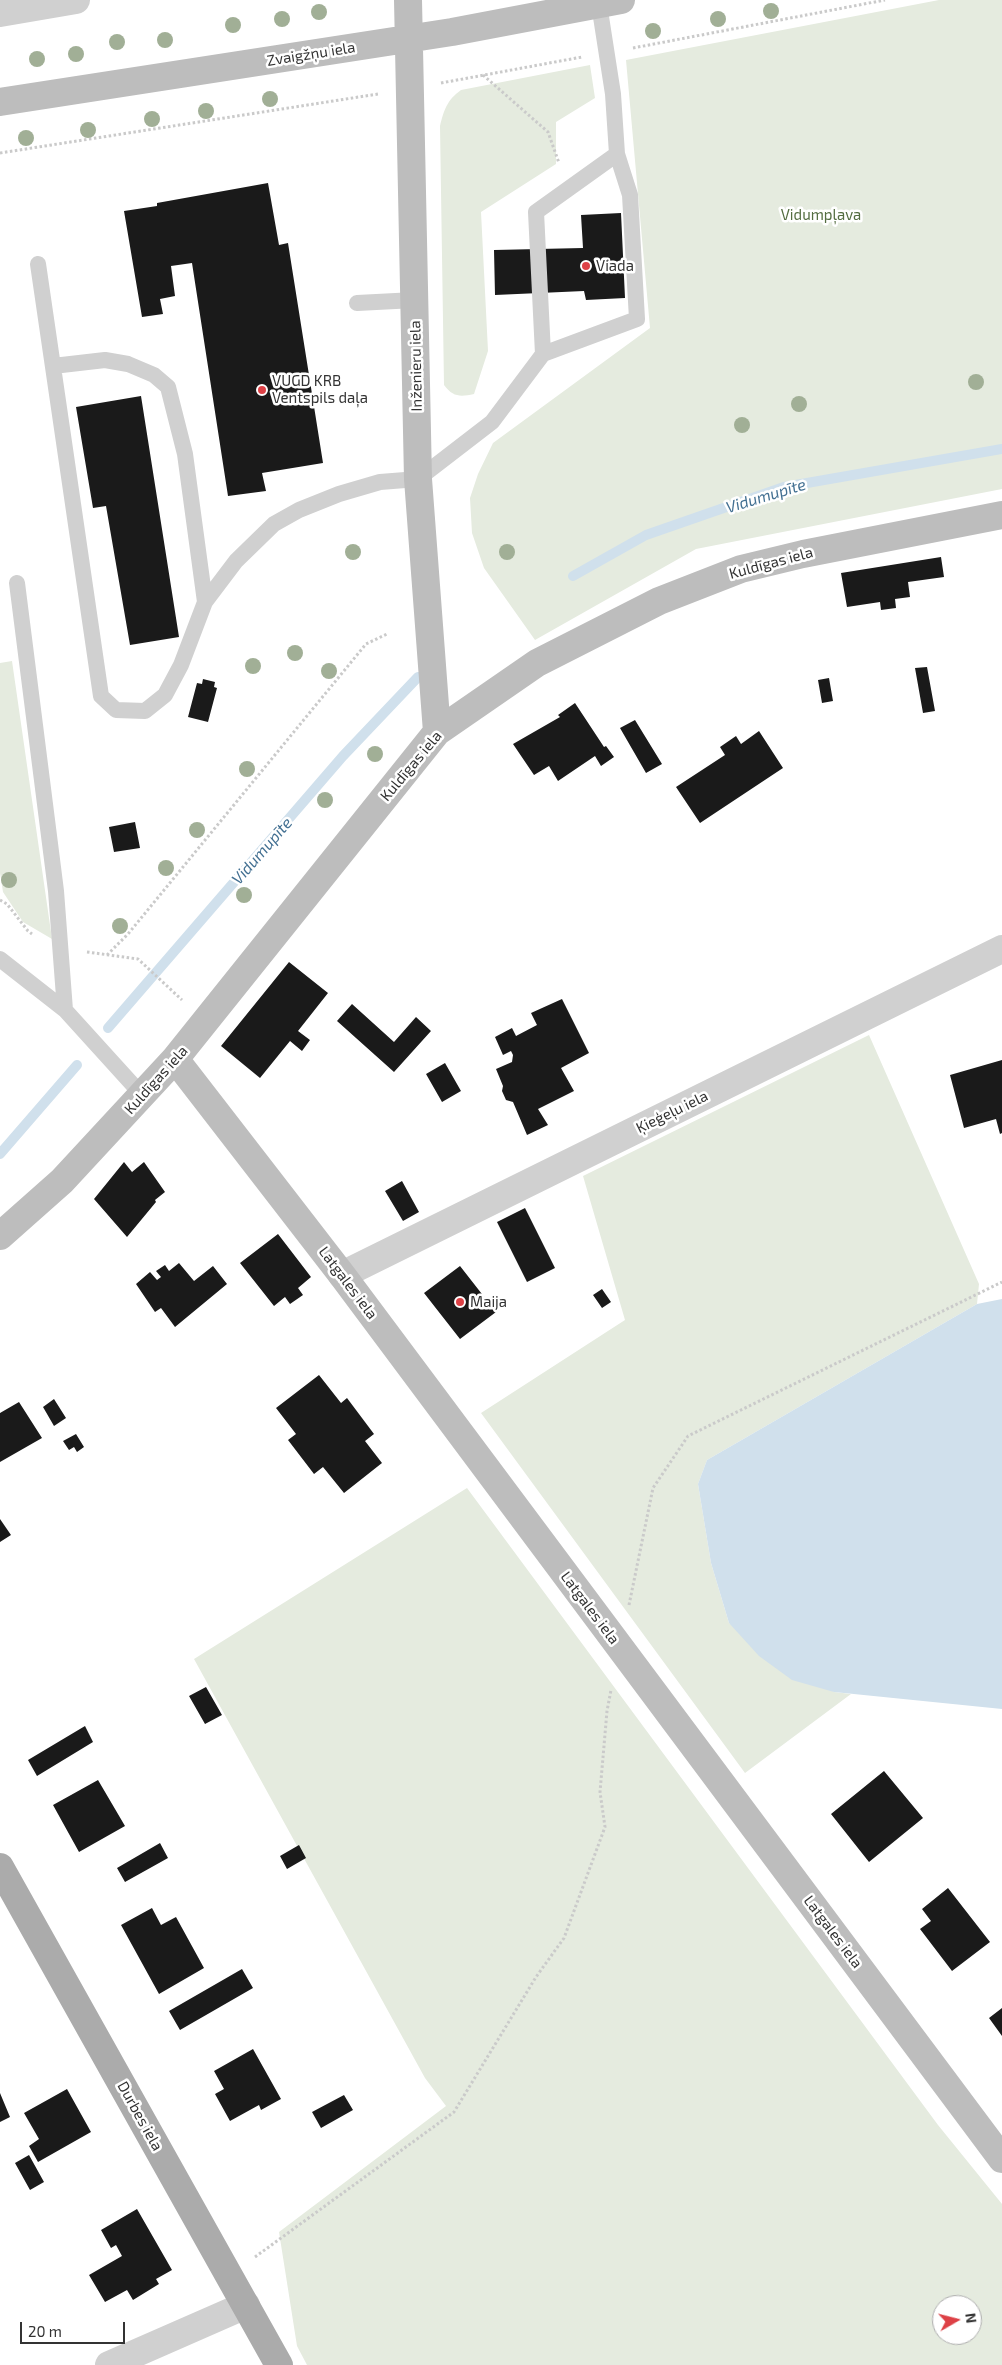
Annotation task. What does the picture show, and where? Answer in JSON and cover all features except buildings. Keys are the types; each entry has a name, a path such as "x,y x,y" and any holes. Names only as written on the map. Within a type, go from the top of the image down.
{"main road":[{"name":"Durbes iela","path":"3,1881 230,2275 279,2365"}],"street":[{"path":"0,13 76,0"},
{"name":"Inženieru iela","path":"408,0 418,478 437,732"},
{"name":"Zvaigžņu iela","path":"0,102 409,39 610,2"},
{"name":"Kuldīgas iela","path":"0,1236 62,1181 143,1096 175,1059 437,732 537,663 659,601 732,572 804,554 1002,515"},
{"name":"Ķieģeļu iela","path":"342,1275 1002,949"},
{"name":"Latgales iela","path":"175,1059 342,1275 1002,2159"},
{"path":"109,2365 246,2305"}],"lane":[{"path":"38,264 101,696 116,710 145,711 165,695 181,665 205,602 236,561 274,524 298,510 339,494 380,482 418,478 492,422 543,354 637,320 630,195 617,154 610,2"},
{"path":"543,354 536,212 617,154"},
{"path":"357,304 415,300"},
{"path":"53,366 105,360 128,364 154,375 168,387 185,454 205,602"},
{"path":"17,583 54,881 65,1010"},
{"path":"0,958 65,1010 143,1096"}],"path":[{"path":"483,75 548,132 568,189"},
{"path":"107,955 135,927 366,644 387,634"},
{"path":"0,900 7,904 28,931 60,948 138,959 173,990"},
{"path":"230,2275 454,2112 536,1977 564,1938 604,1828 600,1792 606,1711 653,1488 688,1436 1002,1282"}],"green space":[{"name":"Vidumpļava","path":"939,0 1002,0 1002,489 696,549 535,640 484,568 472,533 470,498 478,474 493,443 650,328 626,60"},
{"path":"590,65 595,98 556,122 556,164 481,212 488,351 474,394 461,396 454,394 444,385 440,126 445,110 452,98 461,90"},
{"path":"12,661 52,939 23,922 3,892 0,873 0,663"},
{"path":"869,1035 979,1284 977,1304 707,1460 698,1484 711,1563 729,1623 834,1692 851,1694 745,1773 481,1413 625,1320 583,1176"},
{"path":"467,1488 938,2125 1002,2204 1002,2365 307,2365 297,2346 279,2232 446,2106 425,2078 194,1659"}],"water":[{"path":"1002,1299 1002,1709 834,1692 792,1680 759,1656 729,1623 711,1563 698,1484 707,1460 977,1304"}],"waterway":[{"name":"Vidumupīte","path":"573,576 646,535 784,487 1002,449"},
{"name":"Vidumupīte","path":"108,1028 343,756 418,677"},
{"name":"Vidumupīte","path":"0,1154 77,1065"}],"place":[{"name":"Viada","path":"586,266"},
{"name":"VUGD KRB Ventspils daļa","path":"262,390"},
{"name":"Maija","path":"460,1302"}]}
